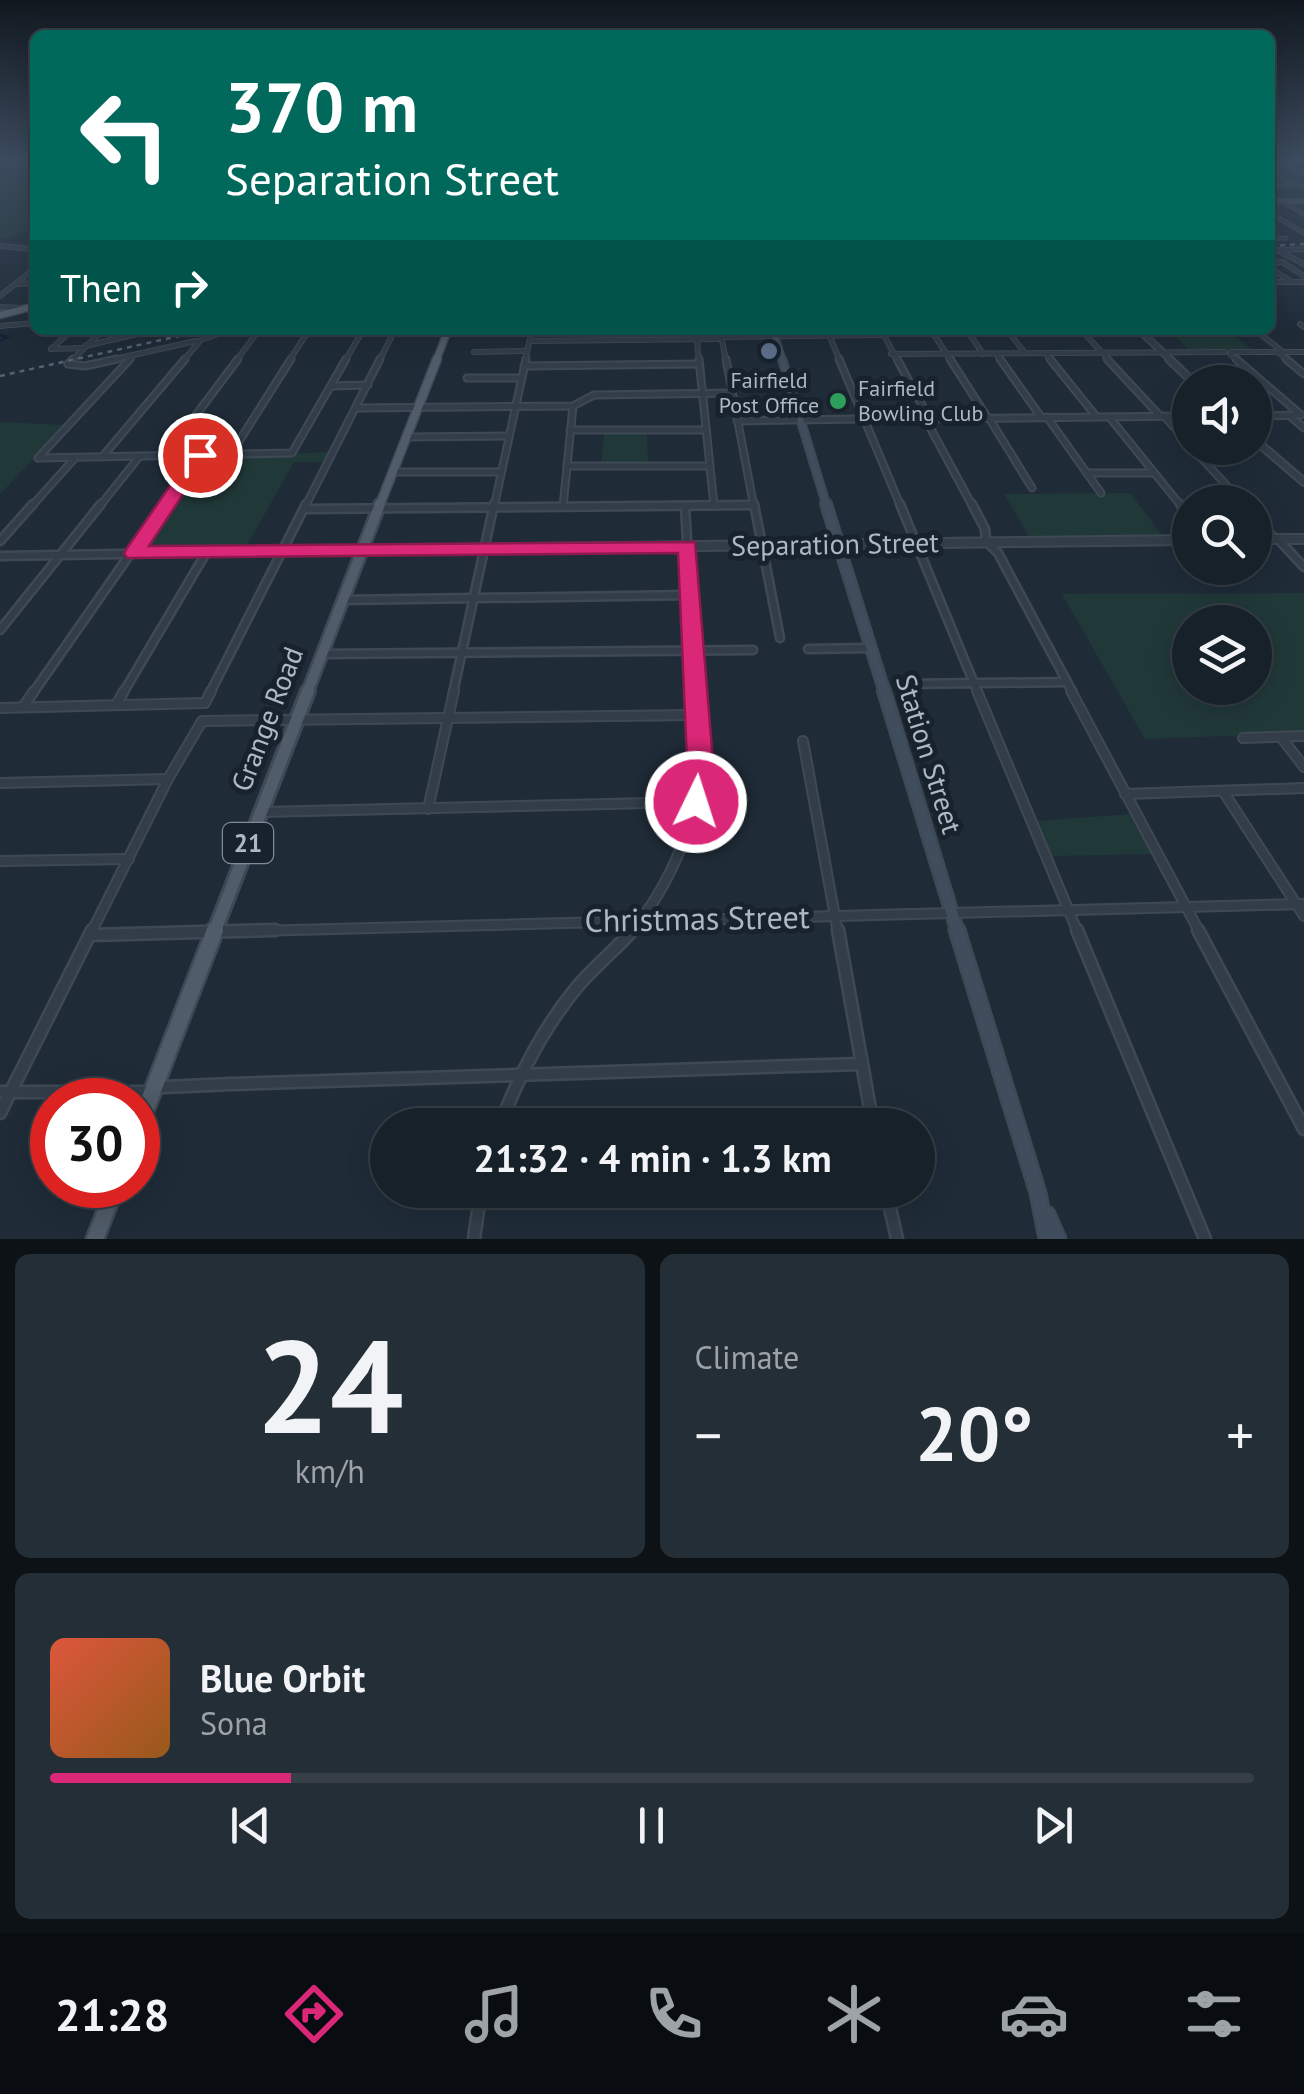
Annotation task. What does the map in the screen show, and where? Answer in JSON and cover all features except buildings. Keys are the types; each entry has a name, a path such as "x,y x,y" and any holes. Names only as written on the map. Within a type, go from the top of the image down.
{"main road":[{"path":"0,315 30,307"},
{"name":"Grange Road","path":"157,1078 446,335"},
{"name":"Station Street","path":"775,335 1038,1194 1048,1239"},
{"name":"Station Street","path":"1038,1194 1058,1239"},
{"path":"94,1239 106,1208"},
{"path":"104,1239 110,1208"}],"street":[{"path":"1276,217 1304,233"},
{"path":"1275,238 1286,238"},
{"path":"0,246 30,248"},
{"path":"1275,250 1304,249"},
{"path":"1278,250 1296,262"},
{"path":"1282,262 1304,279"},
{"path":"1275,264 1304,264"},
{"path":"1275,269 1291,282"},
{"path":"0,296 30,272"},
{"path":"1275,282 1304,279"},
{"path":"16,284 30,283"},
{"path":"0,307 24,308"},
{"path":"0,326 30,324"},
{"path":"66,335 51,349 84,347 136,335"},
{"path":"97,335 68,364 85,366 215,335"},
{"path":"166,456 255,335"},
{"path":"230,455 306,335"},
{"path":"134,355 38,458 292,453 360,335"},
{"path":"0,708 205,702 393,335"},
{"path":"428,809 531,335"},
{"path":"698,335 714,506"},
{"path":"829,335 1206,1239"},
{"path":"883,335 986,538 998,553 1304,1129"},
{"path":"934,335 1032,488"},
{"path":"971,335 984,354"},
{"path":"1011,335 1026,354"},
{"path":"1085,335 1172,426"},
{"path":"1144,335 1174,365"},
{"path":"1261,335 1304,374"},
{"path":"530,342 721,337 780,638"},
{"path":"102,457 200,340"},
{"path":"474,352 528,351"},
{"path":"894,356 1304,352"},
{"path":"1229,353 1303,416"},
{"path":"996,354 1100,493"},
{"path":"1046,354 1097,416"},
{"path":"524,366 699,364"},
{"path":"467,378 521,378"},
{"path":"331,386 368,386"},
{"path":"357,408 572,406 594,395 732,394"},
{"path":"563,507 572,406"},
{"path":"1110,416 1172,494"},
{"path":"738,421 1172,416"},
{"path":"1272,416 1303,416"},
{"path":"1290,416 1304,428"},
{"path":"570,430 706,430"},
{"path":"406,436 508,436"},
{"path":"23,707 200,455"},
{"path":"1272,455 1304,482"},
{"path":"0,630 140,456"},
{"path":"0,541 75,458"},
{"path":"1208,465 1227,485"},
{"path":"567,466 710,466"},
{"path":"393,472 501,472"},
{"path":"1086,474 1155,473"},
{"path":"306,509 754,505"},
{"path":"507,1108 558,1012 640,921 674,860 696,802 700,761 685,506"},
{"path":"1272,534 1304,567"},
{"name":"Separation Street","path":"0,556 839,545 986,538 1172,540"},
{"path":"1272,539 1304,539"},
{"path":"998,553 999,541"},
{"path":"116,705 207,552"},
{"path":"343,598 691,595"},
{"path":"808,649 870,648"},
{"path":"322,654 753,650"},
{"path":"908,684 1067,682"},
{"path":"0,1113 6,1092 202,721 697,715"},
{"path":"1243,738 1304,736"},
{"path":"1282,737 1304,767"},
{"path":"803,742 869,1108"},
{"path":"0,782 168,779"},
{"path":"1125,794 1304,788"},
{"path":"1222,790 1300,904 1304,916"},
{"path":"260,812 696,802"},
{"path":"0,861 129,859"},
{"name":"Christmas Street","path":"90,935 1300,904"},
{"path":"160,1089 860,1064"},
{"path":"474,1239 478,1208"},
{"path":"890,1208 897,1239"}],"green space":[{"path":"0,217 30,217 30,230 8,239 0,238"},
{"path":"1174,335 1234,335 1252,350 1189,350"},
{"path":"0,422 65,425 0,494"},
{"path":"604,434 647,434 648,464 601,464"},
{"path":"331,452 326,462 294,462 246,547 143,549 203,458"},
{"path":"1130,493 1162,535 1029,536 1004,494"},
{"path":"1304,593 1304,733 1145,739 1062,594"},
{"path":"1131,814 1152,854 1051,856 1036,821"}],"waterway":[{"path":"0,335 8,337 0,341"}],"railway":[{"path":"1275,246 1304,244"},
{"path":"0,376 184,335"}],"place":[{"name":"Fairfield Post Office","path":"769,351"},
{"name":"Fairfield Bowling Club","path":"838,401"}],"route":[{"path":"200,455 134,553 688,546 700,761 696,802"}]}
